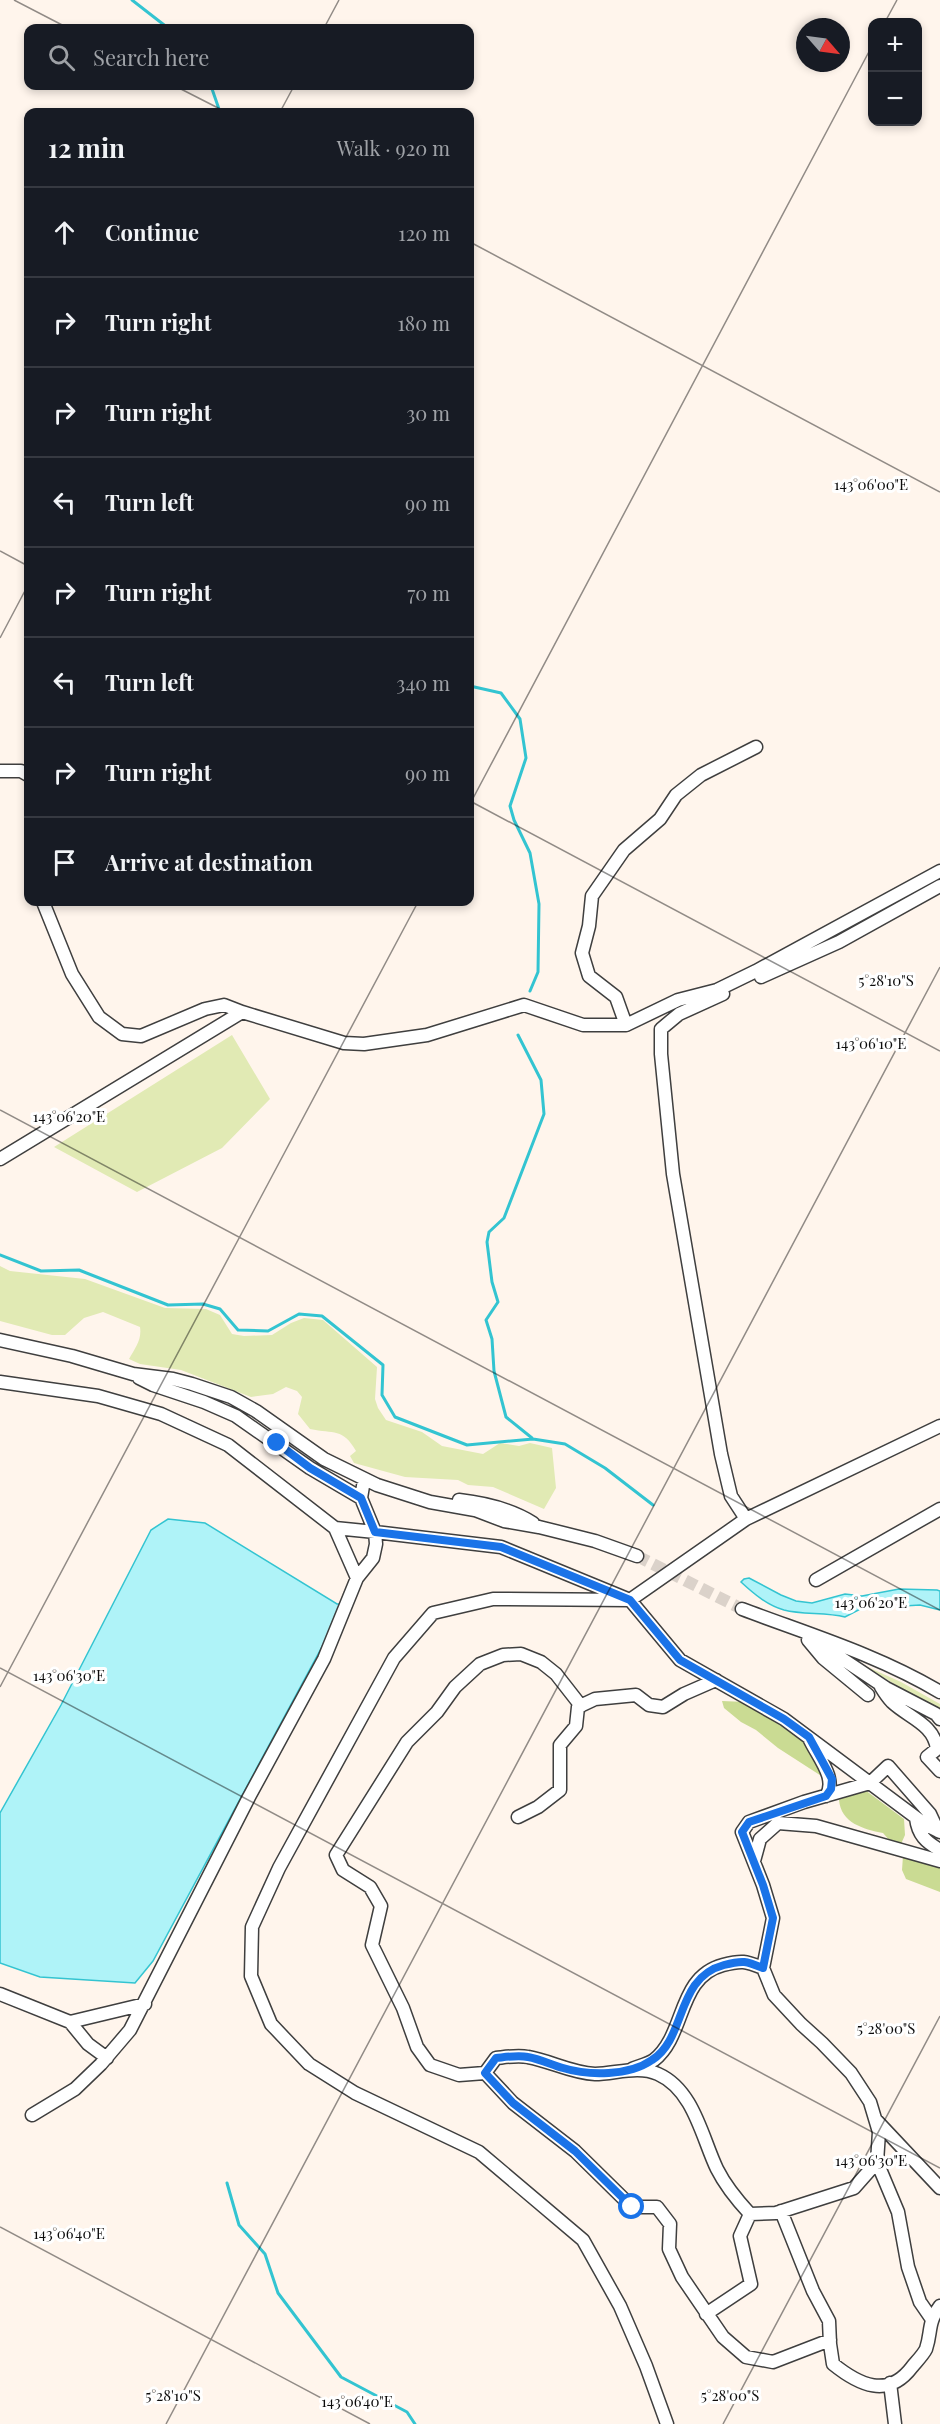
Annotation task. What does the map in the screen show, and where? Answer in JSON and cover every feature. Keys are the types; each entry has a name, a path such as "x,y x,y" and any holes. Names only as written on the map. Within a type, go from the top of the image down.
{"street":[{"path":"626,1025 616,997 589,976 582,953 590,926 592,896 624,850 660,819 676,795 701,775 756,747"},
{"path":"0,771 24,773"},
{"path":"44,906 72,974 99,1017 122,1034 141,1036 205,1008 224,1005 344,1042 364,1044 426,1035 524,1005 583,1025 626,1025 678,1000 717,990 756,971 940,871"},
{"path":"746,1519 731,1496 721,1454 673,1174 661,1054 661,1029 679,1014 840,942 940,886"},
{"path":"0,1159 242,1012"},
{"path":"0,1340 72,1356 133,1374 172,1379 231,1398 256,1411 324,1459 364,1480 430,1502 475,1510 504,1521 540,1527 595,1541 637,1556"},
{"path":"133,1374 153,1385 204,1402 236,1416 310,1468 361,1498"},
{"path":"0,1382 98,1396 161,1414 228,1445 335,1528 357,1578"},
{"path":"668,2424 620,2306 583,2240 479,2152 355,2093 309,2064 271,2024 251,1976 252,1927 279,1868 394,1658 433,1613 493,1599 630,1600 746,1519 940,1426"},
{"path":"32,2115 75,2089 107,2058 130,2030 145,2004 249,1797 324,1659 357,1578 373,1558 376,1544 375,1532 361,1498 364,1480"},
{"path":"816,1580 940,1509"},
{"path":"335,1528 501,1547 630,1600 680,1660 784,1719 916,1818 939,1832"},
{"path":"742,1609 907,1674 940,1692"},
{"path":"802,1632 877,1681 936,1714 940,1719"},
{"path":"802,1632 823,1658 868,1695"},
{"path":"581,1706 556,1674 541,1662 521,1654 503,1655 480,1664 455,1687 437,1712 407,1742 336,1855 343,1870 370,1887 381,1906 372,1945 403,2008 417,2047 430,2066 459,2075 485,2073 496,2058 527,2056 566,2069 594,2074 631,2070 658,2074 681,2091 698,2123 718,2170 733,2196 750,2214"},
{"path":"518,1818 538,1807 560,1790 560,1745 576,1726 578,1707 595,1699 636,1695 649,1705 663,1707 684,1694 716,1680"},
{"path":"877,1681 891,1702 928,1728 936,1740 937,1749 927,1757 940,1771"},
{"path":"809,1737 832,1779 831,1789 826,1796"},
{"path":"931,2318 920,2302 908,2267 898,2212 877,2162 879,2132 870,2103 851,2073 774,1995 763,1968 773,1918 742,1832 749,1822 870,1783 888,1766 926,1809 939,1832"},
{"path":"898,1803 911,1791"},
{"path":"916,1818 926,1809"},
{"path":"916,1818 918,1832 929,1844 940,1851"},
{"path":"754,1862 760,1839 778,1823 816,1826 940,1861"},
{"path":"631,2070 653,2060 666,2046 695,1983 711,1968 743,1960 763,1968"},
{"path":"0,1994 70,2022 88,2044 107,2058"},
{"path":"70,2022 145,2004"},
{"path":"485,2073 513,2103 575,2151 632,2207 657,2206 670,2224 669,2249 682,2277 723,2337 747,2357 773,2362 830,2340"},
{"path":"875,2119 940,2188"},
{"path":"750,2214 781,2211 854,2188 877,2162"},
{"path":"781,2211 813,2291 830,2321 833,2364 850,2378 876,2387 902,2380 925,2350 931,2318 940,2306"},
{"path":"706,2314 751,2284 740,2236 750,2214"},
{"path":"890,2384 895,2424"}],"green space":[{"path":"232,1035 270,1099 222,1148 137,1192 54,1147"},
{"path":"0,1266 10,1271 85,1279 165,1308 206,1309 220,1315 232,1334 272,1335 304,1318 323,1320 377,1367 375,1399 386,1420 422,1432 442,1446 483,1454 500,1443 519,1446 530,1443 552,1448 556,1488 544,1509 493,1487 468,1485 458,1480 405,1477 354,1463 350,1456 356,1451 347,1439 337,1433 310,1429 298,1414 302,1397 297,1391 286,1387 273,1394 251,1397 181,1370 140,1364 129,1359 139,1340 140,1327 103,1312 84,1318 65,1335 52,1335 0,1321"},
{"path":"861,1664 901,1682 940,1704 940,1711 871,1670 869,1673 862,1668"},
{"path":"722,1701 745,1702 804,1737 826,1779 741,1722 724,1708"},
{"path":"865,1790 904,1819 905,1835 901,1844 890,1841 883,1833 854,1824 844,1814 839,1800 845,1794"},
{"path":"903,1856 940,1866 940,1892 906,1879 902,1870"}],"water":[{"path":"168,1519 205,1523 337,1604 345,1604 153,1961 135,1983 40,1977 0,1963 0,1813 61,1705 151,1530"},
{"path":"749,1578 796,1601 812,1603 845,1594 862,1596 899,1589 937,1590 940,1591 940,1610 920,1605 904,1606 891,1599 870,1604 845,1617 791,1612 766,1602 741,1582"}],"waterway":[{"path":"132,0 163,24"},
{"path":"212,90 219,108"},
{"path":"474,687 501,693 520,719 526,758 510,806 514,820 530,853 539,904 538,972 530,991"},
{"path":"518,1035 541,1080 544,1114 504,1218 489,1232 487,1242 492,1282 498,1302 486,1320 492,1339 494,1371 506,1417 532,1438"},
{"path":"0,1255 41,1271 79,1270 168,1305 203,1304 220,1309 238,1330 268,1331 299,1314 322,1316 383,1365 382,1395 395,1417 467,1445 533,1439 565,1444 605,1468 653,1505"},
{"path":"227,2183 239,2225 265,2254 278,2293 341,2377 407,2412 415,2424"}],"tunnel":[{"path":"637,1556 742,1609"}],"route":[{"path":"277,1443 310,1468 361,1498 375,1532 501,1547 630,1600 680,1660 784,1719 809,1737 818,1758 832,1779 831,1789 826,1796 749,1822 742,1832 773,1918 763,1968 743,1960 711,1968 695,1983 666,2046 653,2060 631,2070 594,2074 566,2069 527,2056 496,2058 485,2073 513,2103 575,2151 632,2207"}]}
